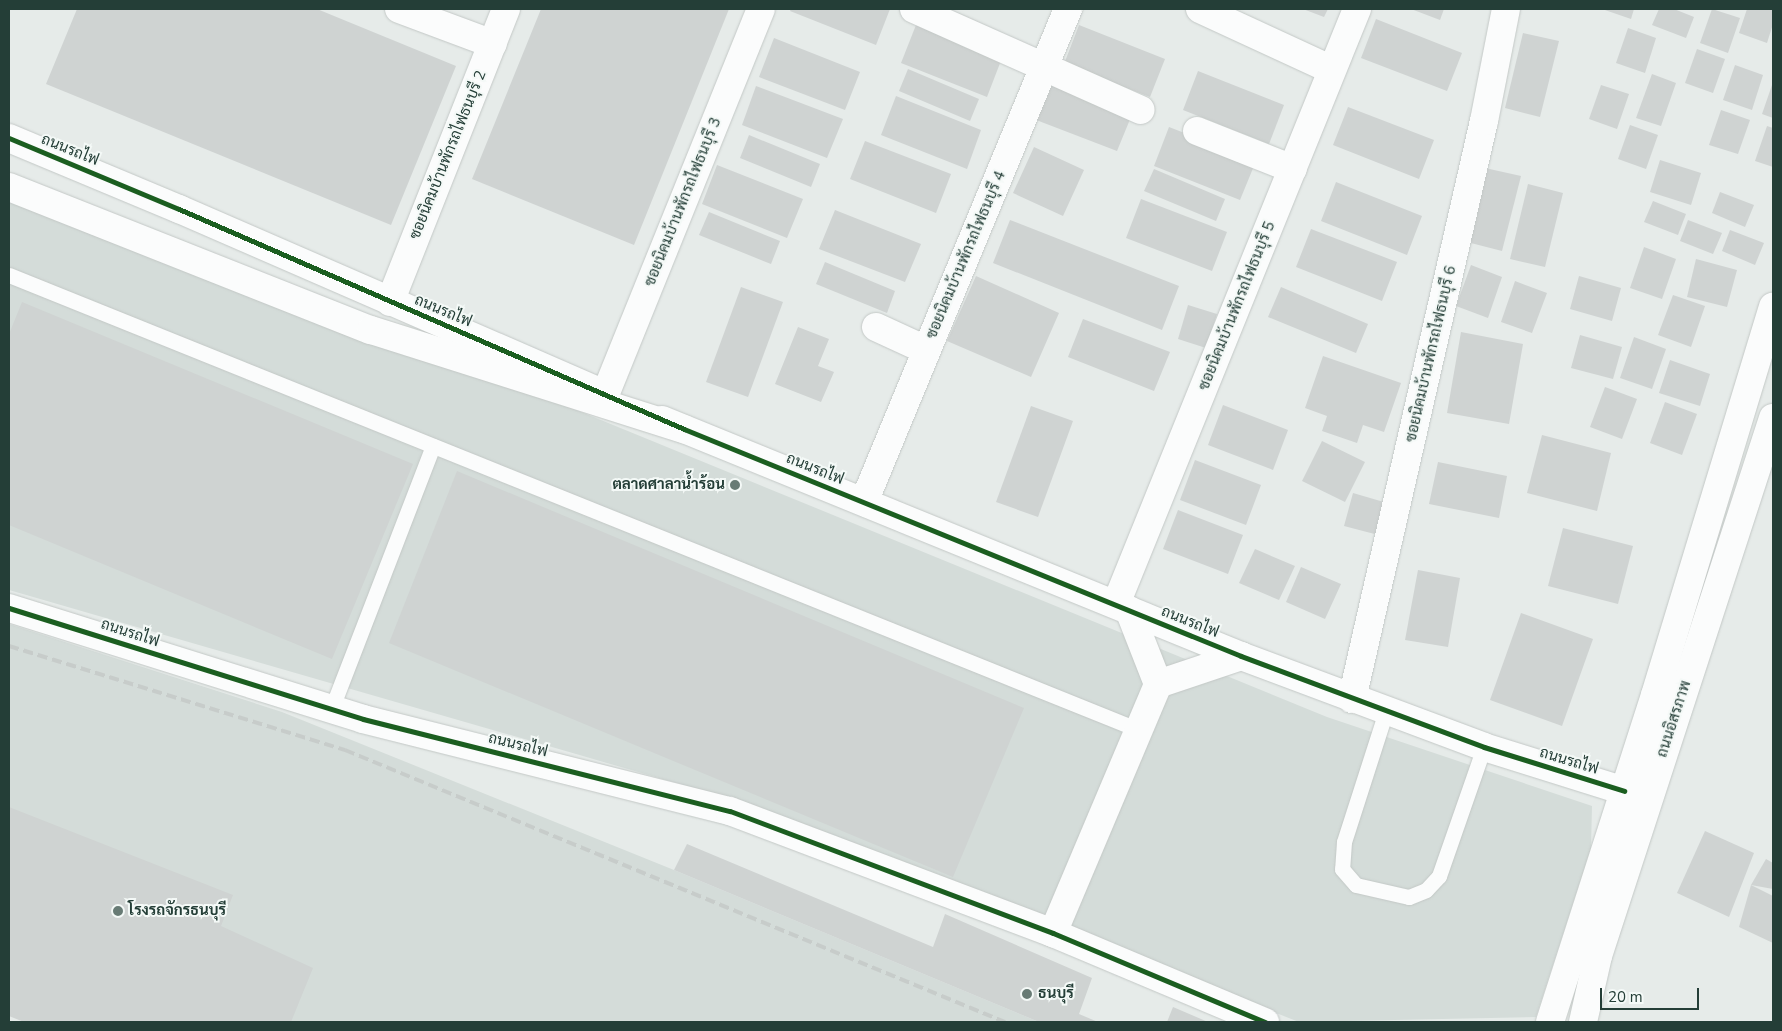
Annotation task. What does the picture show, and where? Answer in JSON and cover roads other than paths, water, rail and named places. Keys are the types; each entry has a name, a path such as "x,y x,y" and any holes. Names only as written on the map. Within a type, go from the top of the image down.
{"street":[{"path":"399,9 493,44"},
{"name":"ซอยนิคมบ้านพักรถไฟธนบุรี 2","path":"390,302 506,9"},
{"name":"ซอยนิคมบ้านพักรถไฟธนบุรี 3","path":"605,394 761,9"},
{"path":"914,9 1141,110"},
{"name":"ซอยนิคมบ้านพักรถไฟธนบุรี 4","path":"864,502 1068,9"},
{"path":"1200,9 1332,70"},
{"name":"ซอยนิคมบ้านพักรถไฟธนบุรี 5","path":"1122,607 1292,168 1357,9"},
{"name":"ซอยนิคมบ้านพักรถไฟธนบุรี 6","path":"1352,698 1484,121 1506,9"},
{"path":"1197,131 1292,168"},
{"name":"ถนนรถไฟ","path":"9,138 684,429 1241,656 1484,747 1636,795"},
{"path":"9,188 371,330 684,429"},
{"path":"1550,1022 1636,795 1773,307"},
{"path":"876,327 926,350"},
{"name":"ถนนอิสรภาพ","path":"1583,1022 1636,795 1773,418"},
{"path":"1053,933 1158,684 1122,607"},
{"name":"ถนนรถไฟ","path":"9,608 331,710 730,811 1053,933 1265,1022"},
{"path":"1158,684 1241,656"}],"lane":[{"path":"10,278 1139,730"},
{"path":"331,710 433,446"},
{"path":"1386,711 1344,842 1342,870 1356,885 1408,896 1426,890 1439,876 1484,747"}],"railway":[{"path":"9,646 345,750 1005,1022"}],"place":[{"name":"ตลาดศาลาน้ำร้อน","path":"735,485"},
{"name":"โรงรถจักรธนบุรี","path":"118,911"},
{"name":"ธนบุรี","path":"1027,994"}]}
